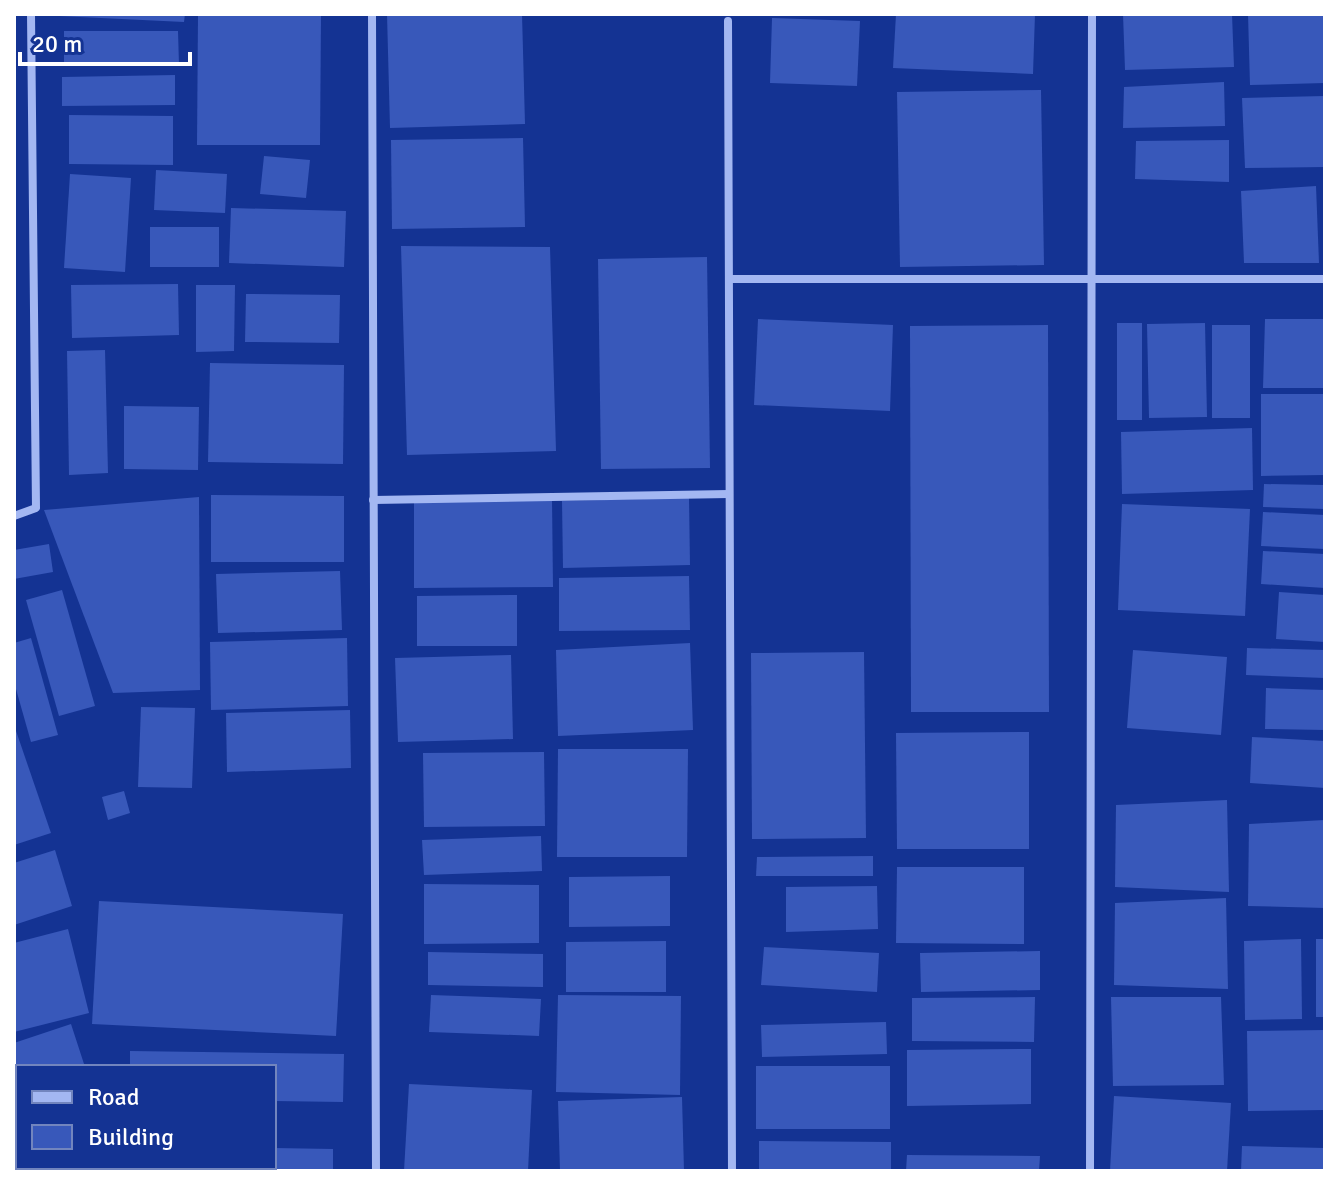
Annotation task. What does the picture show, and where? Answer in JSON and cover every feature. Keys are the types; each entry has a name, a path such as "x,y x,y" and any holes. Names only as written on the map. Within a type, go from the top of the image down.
{"street":[{"path":"14,516 36,508 31,14"},
{"path":"372,14 376,1171"},
{"path":"1090,1171 1092,14"},
{"path":"728,21 732,1171"},
{"path":"729,279 1325,279"},
{"path":"373,500 729,494"}],"building":[{"path":"59,14 185,14 184,22"},
{"path":"198,14 321,14 320,145 197,145"},
{"path":"387,14 522,14 525,124 390,128"},
{"path":"896,14 1035,14 1033,74 893,68"},
{"path":"1123,14 1232,14 1234,67 1125,70"},
{"path":"1248,14 1325,14 1325,83 1250,85"},
{"path":"772,18 860,21 857,86 770,83"},
{"path":"64,31 178,31 179,65 64,65"},
{"path":"175,75 175,105 62,106 62,77"},
{"path":"1224,82 1225,126 1123,128 1124,87"},
{"path":"1041,90 1044,265 900,267 897,92"},
{"path":"1325,96 1325,167 1245,168 1242,98"},
{"path":"69,115 173,116 173,165 69,164"},
{"path":"523,138 525,227 392,229 391,140"},
{"path":"1229,140 1229,182 1135,179 1136,141"},
{"path":"264,156 310,160 306,198 260,194"},
{"path":"156,170 227,174 225,213 154,210"},
{"path":"70,174 131,178 125,272 64,268"},
{"path":"1316,186 1319,263 1244,263 1241,191"},
{"path":"231,208 346,211 344,267 229,263"},
{"path":"150,227 219,227 219,267 150,267"},
{"path":"401,246 550,247 556,451 407,455"},
{"path":"707,257 710,468 601,469 598,259"},
{"path":"178,284 179,335 72,338 71,285"},
{"path":"196,285 235,285 234,351 196,352"},
{"path":"246,294 340,295 339,343 245,342"},
{"path":"758,319 893,325 890,411 754,405"},
{"path":"1265,319 1325,319 1325,388 1263,388"},
{"path":"1117,323 1142,323 1142,420 1117,420"},
{"path":"1205,323 1207,417 1149,418 1147,324"},
{"path":"1048,325 1049,712 911,712 910,326"},
{"path":"1212,325 1250,325 1250,418 1212,418"},
{"path":"105,350 108,473 69,475 67,351"},
{"path":"210,363 344,365 343,464 208,462"},
{"path":"1261,394 1325,394 1325,475 1261,476"},
{"path":"124,406 199,407 198,470 124,469"},
{"path":"1252,428 1253,490 1122,494 1121,432"},
{"path":"1264,484 1325,485 1325,509 1263,507"},
{"path":"211,495 344,496 344,562 211,562"},
{"path":"199,497 200,690 113,693 44,510"},
{"path":"552,498 553,587 414,588 414,500"},
{"path":"689,498 690,565 563,568 562,501"},
{"path":"1122,504 1250,509 1245,616 1118,610"},
{"path":"1263,512 1325,515 1325,549 1261,546"},
{"path":"49,544 53,572 14,579 14,550"},
{"path":"1263,551 1325,554 1325,588 1261,584"},
{"path":"340,571 342,630 218,633 216,574"},
{"path":"689,576 690,630 559,631 559,578"},
{"path":"62,590 95,706 59,716 26,600"},
{"path":"1279,592 1325,595 1325,642 1276,639"},
{"path":"517,595 517,646 417,646 417,596"},
{"path":"31,638 58,735 31,742 14,682 14,643"},
{"path":"347,638 348,706 211,710 210,642"},
{"path":"690,643 693,730 558,736 556,650"},
{"path":"1247,648 1325,650 1325,678 1246,675"},
{"path":"1133,650 1227,657 1221,735 1127,728"},
{"path":"864,652 866,838 752,839 751,653"},
{"path":"511,655 513,739 398,742 395,658"},
{"path":"1266,688 1325,690 1325,730 1265,729"},
{"path":"141,707 195,708 192,788 138,787"},
{"path":"350,710 351,768 227,772 226,713"},
{"path":"14,725 51,833 14,845"},
{"path":"1029,732 1029,849 897,849 896,733"},
{"path":"1252,737 1325,741 1325,788 1250,783"},
{"path":"558,749 688,749 687,857 557,857"},
{"path":"544,752 545,826 424,827 423,753"},
{"path":"124,791 130,813 108,820 102,797"},
{"path":"1227,800 1229,892 1115,887 1116,805"},
{"path":"1325,820 1325,908 1248,906 1249,824"},
{"path":"541,836 542,871 424,875 422,840"},
{"path":"55,850 72,906 14,925 14,863"},
{"path":"873,856 873,876 756,876 757,857"},
{"path":"897,867 1024,867 1024,944 896,943"},
{"path":"670,876 670,926 569,927 569,877"},
{"path":"424,884 539,885 539,943 424,944"},
{"path":"877,886 878,929 786,932 786,887"},
{"path":"1226,898 1228,989 1114,985 1115,903"},
{"path":"99,901 343,914 336,1036 92,1024"},
{"path":"68,929 89,1013 14,1032 14,943"},
{"path":"1301,939 1302,1019 1245,1020 1244,941"},
{"path":"1316,939 1325,939 1325,1017 1316,1017"},
{"path":"666,941 666,992 566,992 566,942"},
{"path":"764,947 879,953 877,992 761,985"},
{"path":"1040,951 1040,990 921,992 920,953"},
{"path":"428,952 543,954 543,987 428,985"},
{"path":"431,995 541,999 539,1036 429,1032"},
{"path":"558,995 681,996 680,1095 556,1092"},
{"path":"1035,997 1034,1042 912,1041 912,998"},
{"path":"1111,997 1221,997 1224,1085 1113,1086"},
{"path":"886,1022 887,1054 762,1057 761,1025"},
{"path":"71,1024 84,1065 16,1065 14,1096 14,1043"},
{"path":"1325,1030 1325,1110 1248,1111 1247,1031"},
{"path":"1031,1049 1031,1104 907,1106 907,1050"},
{"path":"130,1051 344,1054 343,1102 276,1101 276,1065 130,1065"},
{"path":"756,1066 890,1066 890,1129 756,1129"},
{"path":"409,1084 532,1090 528,1171 404,1171"},
{"path":"1114,1096 1231,1103 1227,1171 1110,1171"},
{"path":"682,1097 684,1171 560,1171 558,1101"},
{"path":"14,1106 16,1169 52,1169 14,1171"},
{"path":"759,1141 891,1142 891,1171 759,1171"},
{"path":"1242,1146 1325,1148 1325,1171 1241,1171"},
{"path":"276,1148 333,1149 333,1171 236,1171 276,1169"},
{"path":"907,1155 1040,1156 1039,1171 906,1171"},
{"path":"160,1169 226,1169 226,1171"}]}
